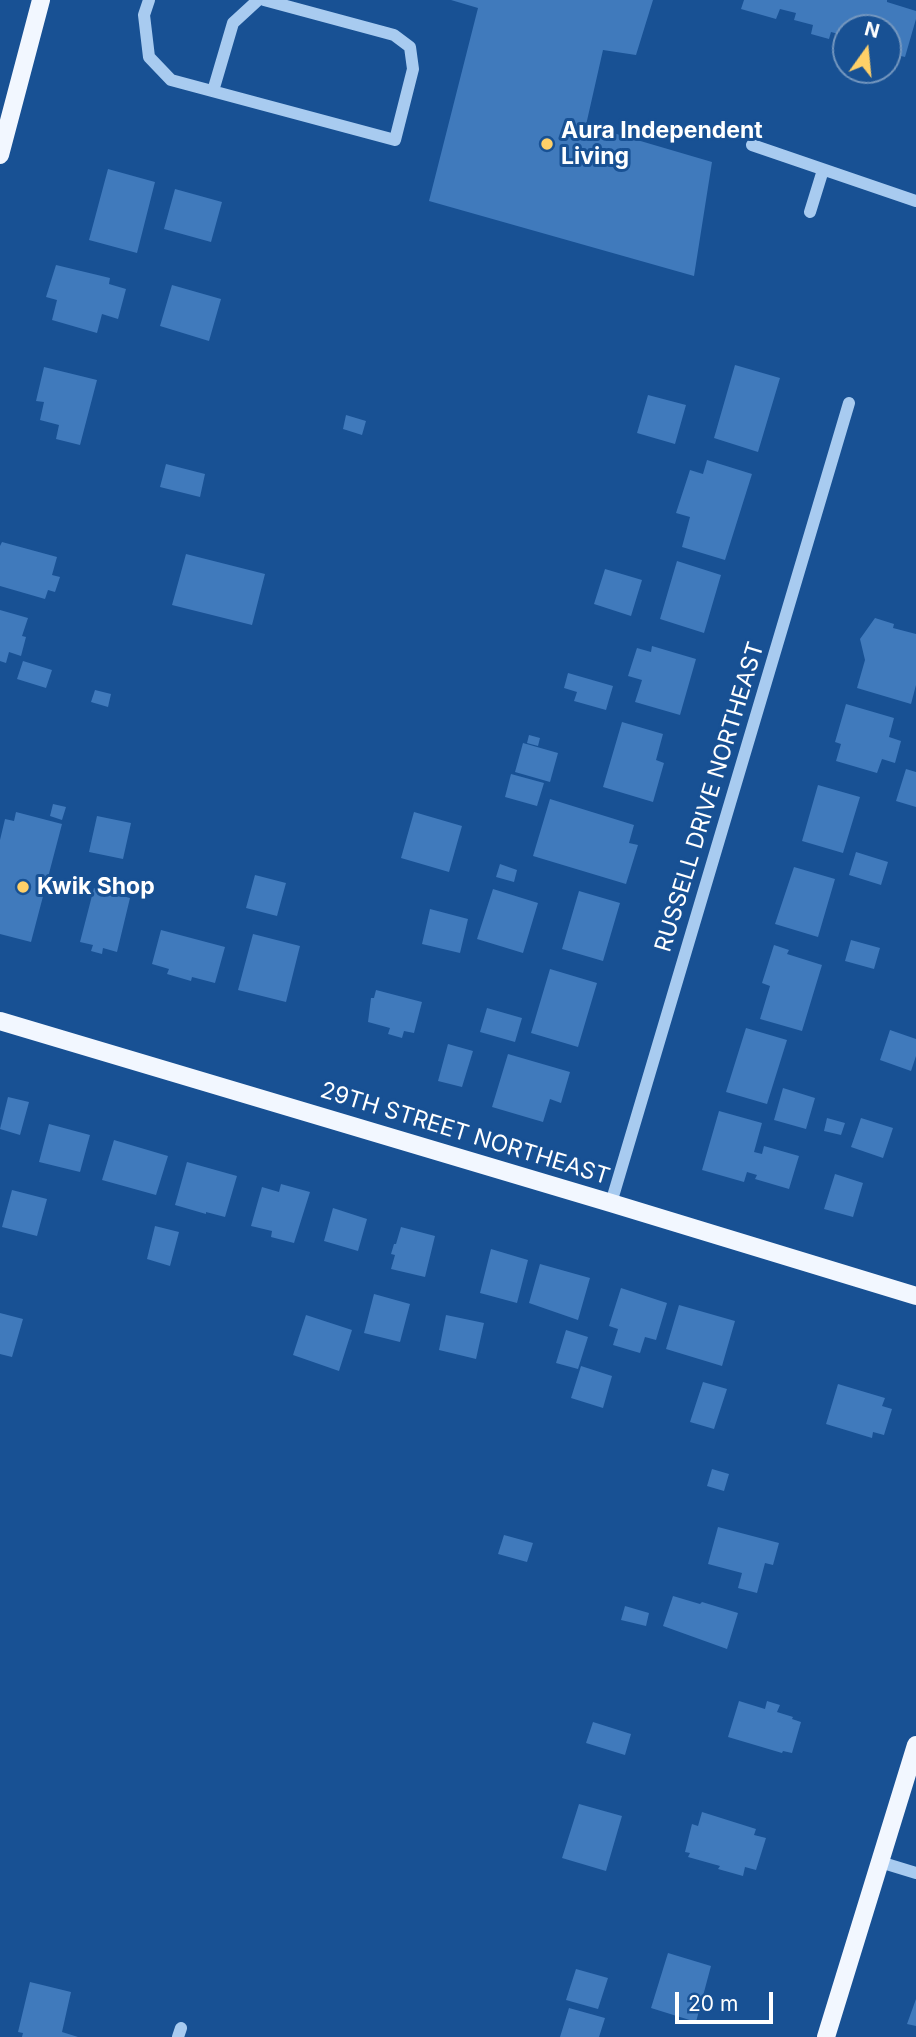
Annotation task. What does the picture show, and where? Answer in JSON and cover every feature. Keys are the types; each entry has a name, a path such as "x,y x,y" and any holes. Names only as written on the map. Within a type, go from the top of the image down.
{"main road":[{"path":"0,155 4,127 41,0"},
{"name":"29TH STREET NORTHEAST","path":"0,1021 916,1296"},
{"path":"826,2037 916,1745"}],"street":[{"path":"149,0 144,15 149,57 170,80 395,140 413,69 410,47 394,36 264,0"},
{"path":"213,91 233,23 258,0"},
{"path":"752,145 916,201"},
{"path":"810,212 823,170"},
{"name":"RUSSELL DRIVE NORTHEAST","path":"611,1203 849,403"},
{"path":"880,1862 916,1873"}],"building":[{"name":"Aura Independent Living","path":"451,0 653,0 636,55 603,50 586,125 712,162 694,276 429,201 478,8"},
{"path":"744,0 887,0 916,11 916,19 905,57 902,56 902,14 832,14 832,32 829,39 811,34 813,25 794,20 796,13 780,9 776,19 741,9"},
{"path":"108,169 155,182 137,253 89,240"},
{"path":"175,189 222,202 211,242 164,229"},
{"path":"56,265 110,278 109,284 126,289 118,319 102,314 97,333 52,320 57,300 46,297"},
{"path":"172,285 221,299 209,341 160,326"},
{"path":"735,365 780,378 758,452 714,438"},
{"path":"44,367 97,380 80,445 56,439 59,425 40,420 44,402 36,401"},
{"path":"648,395 686,405 675,444 637,433"},
{"path":"346,415 366,421 362,435 343,429"},
{"path":"707,460 752,474 725,560 682,547 690,517 676,513 690,470 703,474"},
{"path":"166,464 205,474 200,497 160,487"},
{"path":"2,542 57,557 52,575 60,577 55,592 48,590 45,599 0,586"},
{"path":"186,554 265,574 252,625 172,605"},
{"path":"677,561 721,575 704,633 660,619"},
{"path":"605,569 642,580 631,616 594,604"},
{"path":"0,610 28,618 22,636 26,637 21,656 9,652 6,663 0,661"},
{"path":"875,618 894,624 893,628 916,634 916,685 911,704 857,688 865,660 860,639"},
{"path":"652,646 696,659 680,715 635,702 642,680 628,676 637,648 651,652"},
{"path":"23,661 52,670 46,688 17,679"},
{"path":"568,673 613,686 606,710 574,701 577,692 564,688"},
{"path":"95,690 111,694 108,707 91,702"},
{"path":"846,704 894,718 889,737 901,741 895,763 882,759 877,773 836,761 841,744 835,742"},
{"path":"622,722 663,734 656,760 664,763 653,802 603,787"},
{"path":"529,735 540,738 538,746 527,743"},
{"path":"523,743 558,753 550,782 515,772"},
{"path":"906,769 916,772 916,807 896,801"},
{"path":"511,774 544,783 537,806 505,797"},
{"path":"818,785 860,797 843,853 802,841"},
{"path":"550,799 634,825 629,843 638,845 626,884 533,856"},
{"path":"53,804 66,807 62,820 50,816"},
{"name":"Kwik Shop","path":"16,812 62,824 31,942 0,934 0,840 5,819 14,821"},
{"path":"414,812 462,826 449,872 401,858"},
{"path":"97,816 131,823 123,859 89,852"},
{"path":"856,852 888,862 881,885 849,875"},
{"path":"500,864 517,870 514,882 496,877"},
{"path":"794,867 835,879 818,937 775,924"},
{"path":"255,875 286,883 277,916 246,908"},
{"path":"94,888 130,898 117,952 103,948 102,954 91,951 93,945 80,942"},
{"path":"493,889 538,903 523,953 477,939"},
{"path":"579,891 620,903 603,961 562,949"},
{"path":"430,909 468,919 460,953 422,944"},
{"path":"161,930 225,947 215,983 192,977 191,981 167,974 169,969 152,964"},
{"path":"253,934 300,946 286,1002 238,990"},
{"path":"851,940 880,948 874,969 845,961"},
{"path":"774,945 789,950 787,954 822,965 802,1031 760,1019 770,986 762,983"},
{"path":"550,969 597,983 578,1047 531,1033"},
{"path":"376,990 422,1002 414,1033 404,1031 402,1038 388,1034 390,1028 368,1022 371,998 374,998"},
{"path":"487,1008 522,1018 515,1042 480,1032"},
{"path":"746,1028 787,1040 767,1104 726,1092"},
{"path":"890,1030 916,1039 916,1056 911,1071 880,1060"},
{"path":"448,1044 473,1051 462,1087 438,1081"},
{"path":"508,1054 570,1072 561,1103 550,1099 543,1122 492,1107"},
{"path":"783,1088 815,1098 806,1129 774,1120"},
{"path":"8,1097 29,1102 20,1135 0,1129"},
{"path":"719,1111 762,1123 754,1152 762,1154 764,1146 799,1156 789,1189 755,1179 757,1175 747,1172 744,1182 702,1170"},
{"path":"827,1118 845,1123 841,1135 824,1131"},
{"path":"861,1118 893,1128 883,1158 851,1147"},
{"path":"49,1124 90,1135 80,1172 39,1162"},
{"path":"114,1140 168,1156 156,1195 102,1180"},
{"path":"187,1162 237,1176 225,1217 175,1205"},
{"path":"835,1174 863,1183 853,1217 824,1209"},
{"path":"281,1184 310,1192 294,1243 271,1237 272,1231 251,1226 262,1187 279,1192"},
{"path":"12,1190 47,1199 37,1236 2,1227"},
{"path":"333,1208 367,1219 358,1251 324,1241"},
{"path":"155,1226 179,1232 170,1266 147,1259"},
{"path":"401,1227 435,1236 425,1277 391,1269 395,1255 391,1254"},
{"path":"491,1249 528,1260 517,1303 480,1293"},
{"path":"540,1264 590,1278 578,1320 529,1303"},
{"path":"621,1288 667,1303 656,1340 645,1337 640,1353 613,1345 618,1329 609,1326"},
{"path":"374,1294 410,1304 400,1342 364,1333"},
{"path":"679,1305 735,1321 722,1366 666,1349"},
{"path":"0,1313 23,1319 12,1357 0,1354"},
{"path":"306,1315 352,1330 339,1371 293,1355"},
{"path":"446,1315 484,1323 476,1359 439,1350"},
{"path":"566,1330 588,1337 578,1369 556,1363"},
{"path":"581,1366 612,1376 603,1408 571,1398"},
{"path":"703,1382 727,1389 714,1429 690,1422"},
{"path":"838,1384 885,1398 882,1406 892,1409 884,1435 873,1432 872,1438 826,1424"},
{"path":"712,1469 729,1474 724,1491 707,1486"},
{"path":"718,1527 779,1543 773,1565 765,1563 757,1593 738,1588 742,1573 708,1564"},
{"path":"504,1535 533,1543 527,1562 498,1554"},
{"path":"673,1596 738,1613 727,1649 663,1626"},
{"path":"625,1606 649,1613 646,1626 621,1620"},
{"path":"739,1701 765,1709 767,1701 780,1705 777,1712 801,1722 792,1753 782,1753 728,1737"},
{"path":"593,1722 631,1734 625,1755 586,1743"},
{"path":"579,1804 622,1816 606,1871 562,1858"},
{"path":"702,1812 756,1829 754,1835 766,1838 756,1870 745,1867 743,1876 688,1857 690,1853 685,1852 692,1824 698,1826"},
{"path":"668,1953 711,1966 696,2022 651,2008"},
{"path":"576,1969 608,1978 598,2009 566,2000"},
{"path":"30,1982 71,1992 62,2032 78,2037 22,2037 23,2033 18,2032"},
{"path":"916,1999 916,2026 907,2024"},
{"path":"569,2008 605,2018 599,2037 560,2037"}],"place":[{"name":"Aura Independent Living","path":"547,144"},
{"name":"Kwik Shop","path":"23,887"}]}
